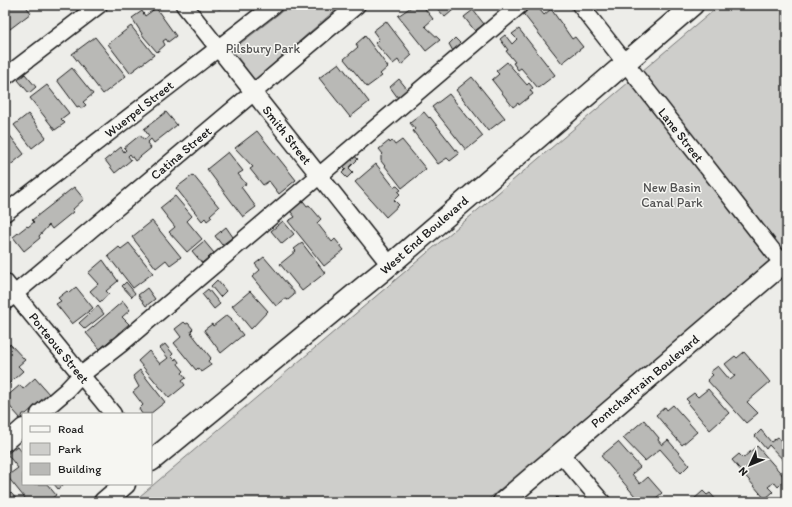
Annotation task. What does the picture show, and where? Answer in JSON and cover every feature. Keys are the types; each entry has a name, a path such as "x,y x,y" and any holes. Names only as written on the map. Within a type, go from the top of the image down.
{"main road":[{"name":"West End Boulevard","path":"152,460 390,265 624,62 693,5"},
{"name":"Pontchartrain Boulevard","path":"503,502 785,262"},
{"path":"104,502 124,485"}],"street":[{"path":"5,77 99,5"},
{"name":"Smith Street","path":"184,5 390,265"},
{"name":"Wuerpel Street","path":"5,213 274,5"},
{"name":"Catina Street","path":"8,293 357,5"},
{"path":"40,413 67,390 81,375 121,344 262,223 320,177 520,5"},
{"name":"Lane Street","path":"580,5 785,262"},
{"name":"Porteous Street","path":"8,293 81,375 111,413"},
{"path":"5,443 22,428"},
{"path":"560,453 602,502"}],"green space":[{"name":"Pilsbury Park","path":"290,5 341,5 255,80 232,50"},
{"name":"New Basin Canal Park","path":"720,5 787,5 787,247 485,502 133,502"}],"building":[{"path":"5,5 25,5 31,13 10,29 5,23"},
{"path":"215,5 224,5 219,9"},
{"path":"414,5 422,5 433,19 425,26 440,40 426,51 398,16"},
{"path":"434,5 459,5 445,17"},
{"path":"528,5 536,5 544,15 551,9 572,39 575,37 583,47 562,63 521,11"},
{"path":"156,8 176,36 168,42 166,39 163,41 165,45 157,52 144,37 132,18 142,11 145,16"},
{"path":"473,10 484,24 475,31 464,17"},
{"path":"386,21 412,55 401,65 398,60 393,64 375,43 379,39 373,31"},
{"path":"131,26 154,55 130,73 108,44"},
{"path":"519,29 555,75 538,88 521,68 518,70 513,63 515,62 506,51 508,50 500,39 505,35 512,44 517,39 512,34"},
{"path":"365,36 388,67 380,74 382,76 367,87 344,59 358,47 356,44"},
{"path":"95,37 126,76 103,94 72,54"},
{"path":"455,38 461,44 453,51 449,44"},
{"path":"507,62 527,85 529,83 533,88 530,90 533,94 519,105 518,103 513,107 492,80 499,74 496,71"},
{"path":"339,63 369,102 350,117 319,78"},
{"path":"72,68 93,94 83,102 86,105 81,109 79,106 77,107 57,80"},
{"path":"25,74 36,87 29,93 18,80"},
{"path":"472,77 505,118 488,131 456,90"},
{"path":"399,79 408,90 398,98 390,87"},
{"path":"47,85 69,113 61,119 65,123 55,130 30,98"},
{"path":"449,94 483,136 466,150 432,107"},
{"path":"166,112 177,125 154,143 151,139 147,143 151,148 135,161 130,154 128,156 131,160 115,173 105,160 121,147 124,152 126,150 124,148 140,135 144,140 149,136 144,129"},
{"path":"424,112 429,118 430,117 459,154 450,161 447,158 438,164 413,131 415,129 410,123"},
{"path":"28,114 46,137 32,148 14,125"},
{"path":"5,129 24,154 8,167 5,163"},
{"path":"257,131 296,180 279,194 269,181 263,185 250,169 253,167 235,148"},
{"path":"402,140 426,169 402,188 381,161 381,156 383,154 379,149 389,141 390,143 392,141 395,145"},
{"path":"228,152 243,171 238,174 246,184 241,187 256,207 243,217 207,169"},
{"path":"352,154 358,159 349,168 353,172 347,178 342,173 346,169 341,164"},
{"path":"376,164 394,187 397,186 401,190 398,192 400,194 394,200 399,205 386,217 355,182"},
{"path":"193,175 219,207 210,215 212,217 207,221 205,218 202,221 176,188"},
{"path":"74,187 84,199 72,210 73,212 52,229 49,225 39,236 40,238 24,251 13,237 27,226 28,227 34,222 32,220"},
{"path":"175,196 192,216 187,221 202,239 187,252 169,232 175,227 160,208"},
{"path":"300,197 321,219 317,223 332,242 335,239 344,250 324,266 288,221 295,217 287,207"},
{"path":"152,221 181,257 170,265 166,260 156,268 132,237"},
{"path":"283,221 294,234 282,244 271,231"},
{"path":"226,227 233,237 222,245 215,236"},
{"path":"204,241 214,253 202,263 192,251"},
{"path":"129,243 153,273 133,288 108,256 119,247 121,249"},
{"path":"302,243 325,273 302,291 280,264 296,251 294,249"},
{"path":"264,257 294,292 294,295 288,300 285,299 276,306 252,277 260,270 255,264"},
{"path":"103,260 118,281 106,291 109,294 100,302 90,291 98,284 88,273"},
{"path":"217,280 226,291 220,297 211,286"},
{"path":"126,282 135,293 132,297 122,286"},
{"path":"76,287 93,308 72,324 56,304 61,301 58,298 67,291 69,293"},
{"path":"147,288 155,299 146,306 138,295"},
{"path":"208,289 220,304 214,309 202,294"},
{"path":"250,291 268,311 251,329 232,306"},
{"path":"123,301 130,310 122,317 129,324 100,349 86,333"},
{"path":"98,306 104,314 85,329 79,323"},
{"path":"227,315 232,319 231,320 243,335 221,353 204,330 212,324 213,326"},
{"path":"184,322 186,324 188,323 193,329 191,331 192,334 211,358 208,361 211,365 201,372 198,368 196,370 174,343 181,337 175,329"},
{"path":"10,344 25,360 18,366 23,371 5,387 5,345 7,347"},
{"path":"165,344 173,354 171,356 175,360 176,358 179,362 178,364 184,371 182,373 186,378 182,381 185,385 169,398 138,361 149,351 160,364 168,358 160,348"},
{"path":"744,352 770,382 747,402 758,413 746,423 707,380 713,375 710,372 718,366 730,380 735,376 725,364 735,356 737,358"},
{"path":"140,370 165,402 151,413 141,413 139,409 143,405 133,392 139,387 133,376"},
{"path":"35,378 49,394 27,413 22,413 21,419 5,401 5,398 20,385 23,389"},
{"path":"708,389 729,413 710,430 688,404 689,402 686,399 694,393 698,397"},
{"path":"673,405 697,432 682,445 656,415 665,407 667,410"},
{"path":"787,411 787,423 781,416"},
{"path":"644,420 659,438 658,440 662,445 668,440 689,465 681,473 660,449 645,461 623,438"},
{"path":"761,430 771,442 778,437 781,441 787,436 787,464 769,445 766,449 755,436"},
{"path":"618,442 640,467 632,474 640,484 648,477 662,493 651,502 640,502 601,456"},
{"path":"17,446 22,452 22,485 48,485 56,495 47,502 28,502 7,476 18,468 7,454"},
{"path":"757,446 786,479 778,487 774,482 768,487 773,492 765,499 732,460 739,454 743,458"},
{"path":"55,485 63,485 58,489"},
{"path":"703,491 707,495 710,493 718,502 694,502 693,500"},
{"path":"11,493 19,502 5,502 5,498"},
{"path":"557,497 561,502 552,502"}]}
